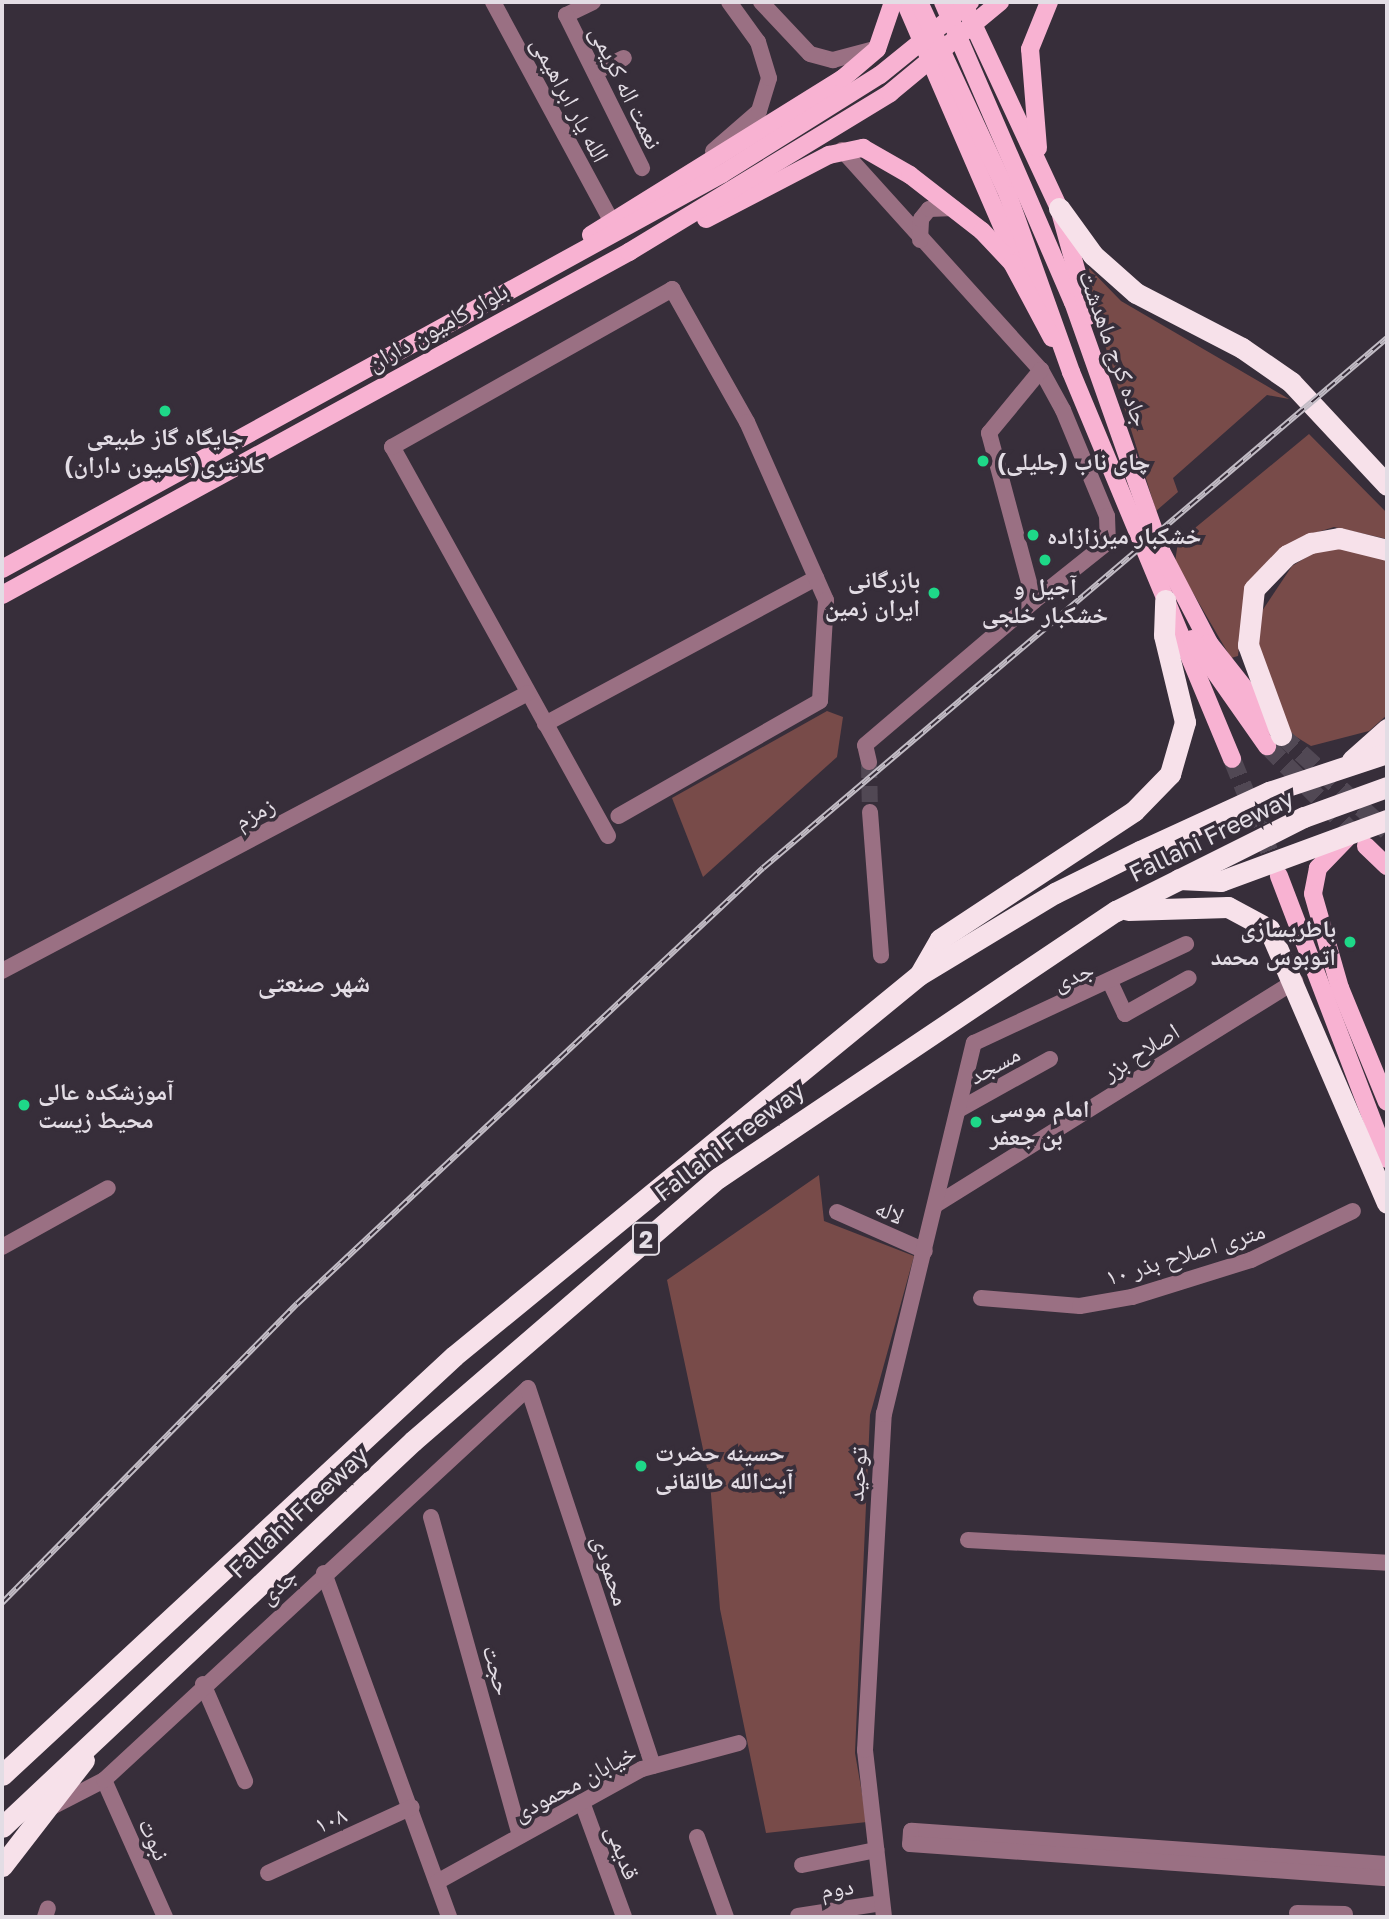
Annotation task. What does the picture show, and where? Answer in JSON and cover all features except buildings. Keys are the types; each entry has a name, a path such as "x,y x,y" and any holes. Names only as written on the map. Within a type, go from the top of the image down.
{"highway":[{"path":"1059,208 1093,255 1136,293 1242,348 1291,382 1387,485"},
{"path":"1274,741 1248,645 1254,589 1287,555 1311,543 1339,538 1387,550"},
{"path":"919,975 940,939 1134,811 1170,774 1185,722 1164,635 1164,600"},
{"path":"1343,768 1387,729"},
{"name":"Fallahi Freeway","path":"2,1775 454,1356 919,975 1128,857 1269,792 1387,753"},
{"name":"Fallahi Freeway","path":"2,1827 413,1441 718,1178 1116,911 1177,878 1304,817 1387,787"},
{"path":"1177,878 1221,881 1363,837 1387,820"},
{"path":"1116,911 1200,904 1250,915 1269,929 1295,981 1387,1203"},
{"path":"2,1866 52,1807 111,1722"}],"main road":[{"path":"562,258 610,218 813,98 877,48 893,2"},
{"path":"905,2 1030,294"},
{"name":"جاده کرج ماهدشت","path":"919,2 1013,206 1072,372 1164,600"},
{"name":"جاده کرج ماهدشت","path":"943,2 1028,193 1113,411 1161,551 1209,643 1274,741"},
{"path":"962,2 1059,208 1113,411"},
{"name":"بلوار کامیون داران","path":"2,569 562,258 722,174 880,75 970,2"},
{"name":"بلوار کامیون داران","path":"2,595 629,252 890,93 1000,2"},
{"path":"1043,172 1029,71 1030,49 1049,2"},
{"path":"629,252 842,150 877,154 955,209 1012,264 1072,372"},
{"path":"1164,600 1274,741"},
{"path":"1164,600 1232,759"},
{"path":"1387,866 1363,837 1318,868 1313,894 1340,988 1387,1102"},
{"path":"1279,876 1387,1159"}],"street":[{"name":"الله یار ابراهیمی","path":"493,2 610,218"},
{"name":"نعمت اله کریمی","path":"593,2 566,15 642,169"},
{"path":"694,166 747,126 767,93 766,62 745,22 729,2"},
{"path":"745,22 757,20 763,4 810,54 833,60 877,48"},
{"path":"594,72 624,58"},
{"path":"842,150 920,240 1041,370 1107,516 1108,542 1034,601 865,745 869,762"},
{"path":"920,240 921,219 929,209 955,209"},
{"path":"608,836 392,447 672,289 747,422 826,600 820,701 618,816"},
{"path":"1034,601 989,433 1041,370"},
{"path":"545,724 816,578"},
{"name":"زمزم","path":"2,971 528,693"},
{"path":"870,812 881,956"},
{"name":"جدی","path":"974,1043 1111,984 1186,944"},
{"path":"1111,984 1120,1018 1189,978"},
{"name":"اصلاح بزر","path":"937,1204 1295,981"},
{"name":"توحید","path":"883,1910 865,1750 881,1441 974,1043"},
{"name":"مسجد","path":"960,1109 1050,1059"},
{"path":"2,1247 108,1188"},
{"name":"۱۰ متری اصلاح بذر","path":"981,1298 1080,1306 1132,1297 1251,1259 1353,1211"},
{"name":"لاله","path":"837,1212 925,1251"},
{"name":"جدی","path":"52,1807 104,1780 203,1684 528,1388"},
{"name":"محمودی","path":"528,1388 653,1766"},
{"name":"حجت","path":"431,1517 520,1836"},
{"path":"968,1540 1387,1563"},
{"path":"324,1573 412,1807 449,1917"},
{"path":"203,1684 245,1781"},
{"name":"خیابان محمودی","path":"438,1882 653,1766 739,1743"},
{"name":"نبوت","path":"104,1780 165,1917"},
{"name":"قدیمی","path":"582,1802 624,1917"},
{"name":"۱۰۸","path":"268,1873 412,1807"},
{"path":"1387,1864 911,1831 910,1844 1387,1878"},
{"path":"697,1837 726,1917"},
{"path":"802,1865 876,1850"},
{"name":"دوم","path":"798,1916 883,1910"},
{"path":"1297,1913 1345,1914"}],"shaded area":[{"path":"1089,268 1121,301 1289,399 1267,395 1173,478 1178,492 1156,511 1094,309"},
{"path":"1309,434 1387,513 1387,539 1334,527 1308,535 1245,592 1238,656 1231,658 1175,562 1178,542"},
{"path":"1367,548 1387,558 1387,715 1369,731 1311,746 1290,733 1251,639 1256,620 1292,566 1320,549"},
{"path":"827,711 843,717 837,757 703,877 672,798"},
{"path":"819,1175 824,1221 914,1256 870,1415 855,1753 867,1822 766,1833 720,1609 710,1482 667,1280"}],"tunnel":[{"path":"1281,735 1387,831"},
{"path":"1267,746 1361,841"},
{"path":"1232,759 1278,873"},
{"path":"869,762 870,812"}],"railway":[{"path":"2,1603 297,1304 763,868 1387,338"}],"place":[{"name":"جایگاه گاز طبیعی کلانتری(کامیون داران)","path":"165,411"},
{"name":"چای ناب (جلیلی)","path":"983,461"},
{"name":"خشکبار میرزازاده","path":"1033,535"},
{"name":"آجیل و خشکبار خلجی","path":"1045,560"},
{"name":"بازرگانی ایران زمین","path":"934,593"},
{"name":"باطریسازی اتوبوس محمد","path":"1350,942"},
{"name":"آموزشکده عالی محیط زیست","path":"24,1105"},
{"name":"امام موسی بن جعفر","path":"976,1122"},
{"name":"حسینه حضرت آیت‌الله طالقانی","path":"641,1466"}],"district":[{"name":"شهر صنعتی","path":"314,983"}]}
